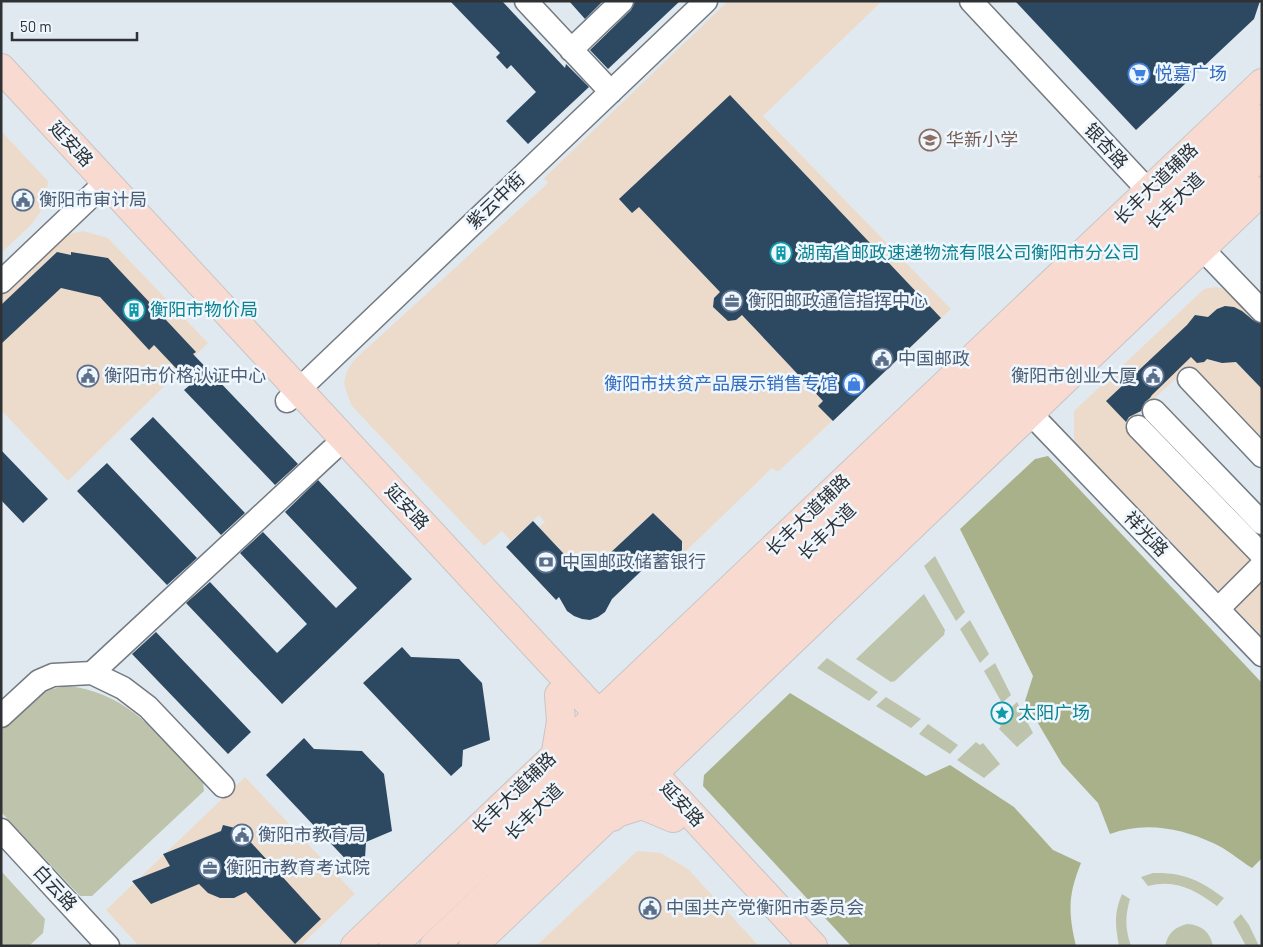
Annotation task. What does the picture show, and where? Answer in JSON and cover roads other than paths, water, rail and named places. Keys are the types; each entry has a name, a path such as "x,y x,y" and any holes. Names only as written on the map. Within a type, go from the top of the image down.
{"main road":[{"name":"延安路","path":"1,68 100,187 648,779 791,946"},
{"name":"长丰大道辅路","path":"355,946 760,561 799,541 1166,210 1262,83"},
{"name":"延安路","path":"1,93 100,187"},
{"name":"长丰大道","path":"393,946 610,739 799,541 847,513 1262,119"},
{"name":"长丰大道","path":"434,946 1045,361 1166,210 1262,154"},
{"path":"472,946 1262,191"},
{"path":"1030,413 1045,361"},
{"name":"延安路","path":"293,395 332,450 565,690"},
{"path":"963,440 1030,413"},
{"path":"799,541 827,570"},
{"path":"538,808 557,752 565,690 611,691 633,681"},
{"path":"593,832 617,813 642,805 678,812 679,768 682,747 701,690"},
{"name":"延安路","path":"678,812 814,946"}],"street":[{"path":"526,1 611,92"},
{"path":"571,50 622,1"},
{"name":"紫云中街","path":"293,395 706,1"},
{"name":"银杏路","path":"971,1 1262,311"},
{"path":"1,282 100,187"},
{"path":"1188,379 1262,456"},
{"path":"1154,410 1262,523"},
{"name":"祥光路","path":"1030,413 1262,655"},
{"path":"1138,427 1262,556"},
{"path":"92,673 332,450"},
{"path":"1218,609 1262,565"},
{"path":"1,716 39,681 53,675 92,673 123,688 148,708 223,786"},
{"name":"白云路","path":"1,830 108,946"},
{"name":"白云路","path":"1,850 90,946"}],"place":[{"name":"悦嘉广场","path":"1139,74"},
{"name":"华新小学","path":"930,140"},
{"name":"衡阳市审计局","path":"23,200"},
{"name":"湖南省邮政速递物流有限公司衡阳市分公司","path":"781,253"},
{"name":"衡阳邮政通信指挥中心","path":"732,301"},
{"name":"衡阳市物价局","path":"134,310"},
{"name":"中国邮政","path":"882,359"},
{"name":"衡阳市价格认证中心","path":"88,376"},
{"name":"衡阳市创业大厦","path":"1153,376"},
{"name":"衡阳市扶贫产品展示销售专馆","path":"854,384"},
{"name":"中国邮政储蓄银行","path":"546,562"},
{"name":"太阳广场","path":"1002,713"},
{"name":"衡阳市教育局","path":"242,835"},
{"name":"衡阳市教育考试院","path":"210,868"},
{"name":"中国共产党衡阳市委员会","path":"650,908"}]}
